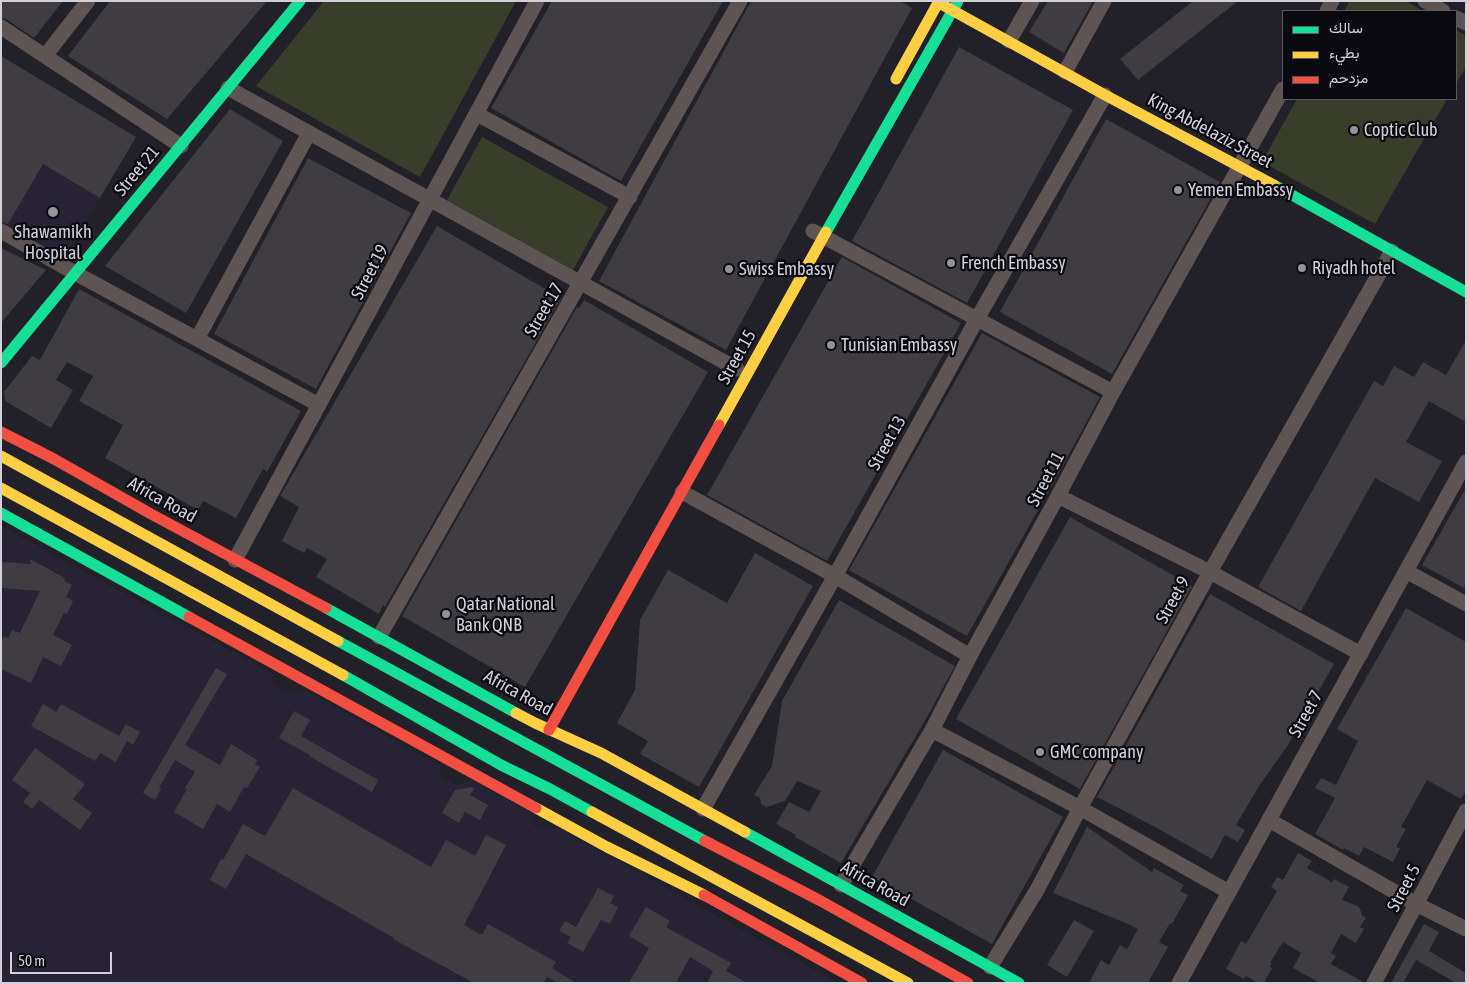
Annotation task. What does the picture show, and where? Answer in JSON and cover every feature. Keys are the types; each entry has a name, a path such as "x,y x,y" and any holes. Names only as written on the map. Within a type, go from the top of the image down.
{"main road":[{"name":"Street 21","path":"1,363 300,1"},
{"name":"King Abdelaziz Street","path":"938,2 955,6 1009,41 1105,95 1240,166 1466,292"},
{"path":"888,92 938,2"},
{"name":"Street 15","path":"549,730 682,492 816,232 955,6"},
{"name":"Street 15","path":"615,588 751,343"},
{"name":"Africa Road","path":"1,432 54,459 235,560 537,719 549,730 601,753 1019,983"},
{"path":"1,456 685,831 828,905 968,983"},
{"path":"1,488 330,668 508,757 550,789 908,983"},
{"path":"1,513 607,847 692,888 862,983"},
{"path":"140,533 151,514"},
{"path":"508,757 514,737"},
{"path":"550,789 546,784 546,774 551,766 557,763 563,764"}],"street":[{"path":"45,56 88,1"},
{"name":"Street 19","path":"235,560 537,1"},
{"name":"Street 17","path":"379,637 740,1"},
{"path":"1009,41 1032,1"},
{"path":"1065,72 1104,1"},
{"path":"1424,1 1441,10"},
{"path":"1,27 181,146"},
{"path":"228,88 737,369"},
{"name":"Street 11","path":"841,886 932,730 1113,392 1282,91"},
{"name":"Street 13","path":"703,809 977,319 1105,95"},
{"path":"477,114 630,197"},
{"path":"197,339 309,133"},
{"path":"1,231 75,274 319,405"},
{"path":"816,232 1113,392"},
{"name":"Street 9","path":"990,967 1037,890 1210,572 1392,251"},
{"name":"Street 7","path":"1179,983 1466,462"},
{"path":"682,492 835,576 970,656"},
{"path":"1058,496 1210,572 1361,654"},
{"path":"1406,571 1466,604"},
{"path":"932,730 1080,808 1229,892"},
{"name":"Street 5","path":"1374,983 1466,811"},
{"path":"1269,820 1416,904 1466,929"}],"shaded area":[{"name":"Shawamikh Hospital","path":"43,164 100,198 64,259 7,226"},
{"path":"1,526 273,674 274,685 282,690 291,694 303,689 440,766 442,777 457,785 471,780 531,813 534,826 537,828 542,830 556,827 839,983 1,983"}],"green space":[{"path":"324,1 516,1 420,177 256,86"},
{"path":"1350,1 1406,1 1421,10 1345,10"},
{"name":"Coptic Club","path":"1457,31 1466,36 1466,67 1457,82"},
{"name":"Coptic Club","path":"1296,100 1446,100 1375,224 1262,162"},
{"path":"482,137 608,207 573,270 447,200"}],"building":[{"path":"1,1 63,1 34,38 6,19 1,18"},
{"path":"110,1 267,1 167,119 68,56"},
{"path":"552,1 723,1 621,181 491,108"},
{"path":"751,1 900,1 912,8 726,350 599,281"},
{"path":"1048,1 1093,1 1064,53 1029,32"},
{"path":"1193,1 1238,1 1138,80 1120,59"},
{"path":"959,47 1073,110 967,303 852,241"},
{"path":"1,56 136,137 100,198 43,164 8,224 1,222"},
{"path":"230,109 283,141 186,313 105,266"},
{"path":"1106,119 1220,182 1112,374 1000,312"},
{"path":"308,158 411,213 316,389 214,334"},
{"path":"437,226 561,298 385,607 383,605 379,614 316,577 327,559 307,548 304,553 282,541 299,507 280,496"},
{"path":"1,248 46,270 1,323"},
{"path":"842,257 961,323 827,561 707,495"},
{"path":"79,289 301,411 267,472 263,469 236,518 203,501 198,510 105,458 123,425 79,401 93,376 67,362 56,380 73,390 51,428 5,401 4,392 32,356 40,360"},
{"path":"584,300 708,372 525,687 402,616 577,307 579,308"},
{"path":"982,333 1100,397 967,636 849,570"},
{"path":"1466,340 1466,422 1429,401 1406,442 1442,461 1419,502 1375,478 1301,611 1258,587 1374,381 1383,386 1394,366 1414,377 1423,362 1446,375"},
{"path":"1466,488 1466,589 1422,565"},
{"path":"1070,517 1192,586 1080,789 956,719"},
{"path":"755,553 813,586 699,787 640,754 648,741 617,723 635,690 640,620 668,570 727,603"},
{"path":"30,559 65,578 64,581 72,585 66,597 73,601 67,614 64,613 53,635 72,645 61,666 43,657 31,683 1,669 1,642 4,636 8,638 12,630 20,633 40,591 1,588 2,562 31,564"},
{"path":"1210,594 1334,664 1288,745 1259,786 1236,825 1245,830 1238,842 1225,835 1212,859 1097,797"},
{"path":"839,600 955,666 841,863 776,824 789,802 809,812 821,791 797,781 785,801 767,807 761,804 760,798 754,795 772,766 782,701"},
{"path":"1406,608 1466,642 1466,791 1461,799 1427,780 1401,827 1406,829 1396,847 1400,848 1393,862 1364,847 1359,856 1344,848 1343,850 1315,834 1335,798 1315,788 1321,778 1336,785 1358,741 1337,729"},
{"path":"216,668 227,674 185,745 220,765 231,744 257,760 255,764 260,767 247,788 244,787 230,812 217,804 203,829 174,812 195,772 175,760 159,788 161,789 155,800 143,793"},
{"path":"43,704 56,712 61,704 119,736 126,724 140,732 133,745 127,741 116,762 100,753 95,761 31,726"},
{"path":"294,711 310,720 301,736 378,780 372,792 279,738"},
{"path":"35,748 85,784 73,799 92,813 80,830 39,800 32,809 23,802 30,793 12,780"},
{"path":"943,750 1063,817 992,944 872,877"},
{"path":"471,787 474,789 470,795 488,805 480,820 465,812 459,823 442,813 455,790"},
{"path":"293,788 431,867 446,840 475,856 486,835 506,845 464,925 482,935 488,924 556,962 552,968 576,983 558,983 547,977 544,983 474,983 393,939 246,854 226,889 210,880 243,824 265,836"},
{"path":"1087,827 1152,872 1154,868 1184,885 1180,891 1188,895 1172,924 1170,923 1159,942 1168,947 1148,983 1089,983 1101,960 1109,965 1120,945 1127,949 1138,929 1053,893"},
{"path":"1298,853 1312,861 1307,868 1332,882 1334,879 1349,887 1342,900 1358,906 1362,915 1366,918 1360,927 1364,929 1356,943 1341,934 1331,953 1336,956 1331,964 1365,983 1320,983 1293,968 1301,953 1283,942 1270,963 1272,963 1270,967 1272,968 1264,983 1258,983 1246,976 1244,979 1226,969 1241,941 1246,944 1277,891 1271,887 1277,877 1283,880"},
{"path":"598,888 614,896 610,903 618,907 610,924 601,920 583,952 567,943 571,937 559,931 565,921 576,927"},
{"path":"646,907 670,921 666,927 731,963 726,971 747,983 707,983 713,971 690,957 676,983 629,983 649,948 629,936"},
{"path":"1074,920 1094,931 1067,977 1047,965"},
{"path":"1424,924 1439,932 1429,951 1466,973 1466,983 1456,983 1416,960 1403,983 1391,983"}],"traffic: fast":[{"path":"1,363 300,1"},
{"path":"826,232 958,1"},
{"path":"1274,185 1466,292"},
{"path":"1,513 189,617"},
{"path":"326,608 516,713"},
{"path":"338,641 705,841"},
{"path":"343,675 501,765 592,812"},
{"path":"745,832 1019,983"}],"traffic: slow":[{"path":"896,79 939,1"},
{"path":"941,4 1105,95 1274,185"},
{"path":"719,425 826,232"},
{"path":"1,456 338,641"},
{"path":"1,488 343,675"},
{"path":"516,713 601,753 745,832"},
{"path":"536,808 607,847 704,895"},
{"path":"592,812 908,983"}],"traffic: jam":[{"path":"549,730 719,425"},
{"path":"1,432 326,608"},
{"path":"189,617 536,808"},
{"path":"705,841 819,900 968,983"},
{"path":"704,895 862,983"}],"place":[{"name":"Coptic Club","path":"1354,130"},
{"name":"Yemen Embassy","path":"1178,190"},
{"name":"Shawamikh Hospital","path":"53,212"},
{"name":"French Embassy","path":"951,263"},
{"name":"Riyadh hotel","path":"1302,268"},
{"name":"Swiss Embassy","path":"729,269"},
{"name":"Tunisian Embassy","path":"831,345"},
{"name":"Qatar National Bank QNB","path":"446,614"},
{"name":"GMC company","path":"1040,752"}]}
